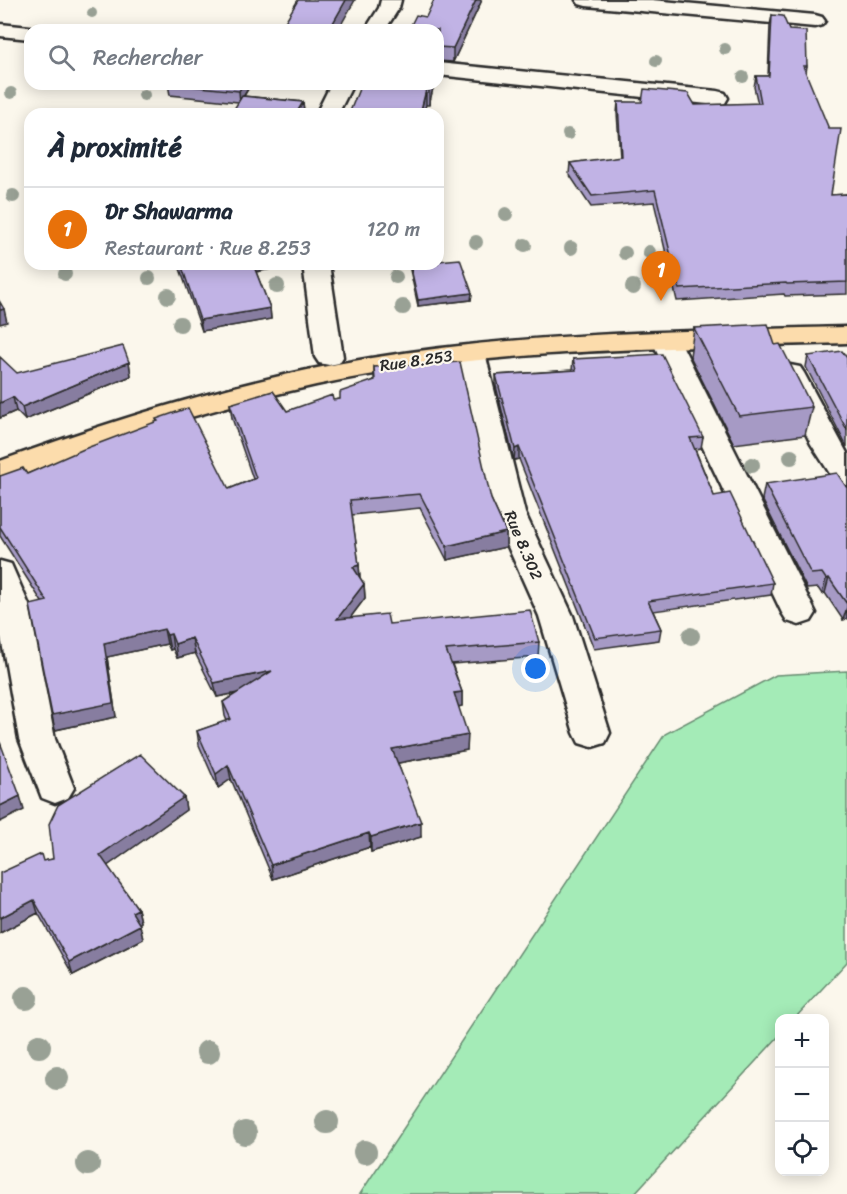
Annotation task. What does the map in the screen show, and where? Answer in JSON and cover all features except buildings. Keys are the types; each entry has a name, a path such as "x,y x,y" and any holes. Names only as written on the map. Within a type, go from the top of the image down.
{"highway":[{"name":"Rue 8.253","path":"0,453 135,406 246,376 329,357 534,337 847,325"},
{"name":"Rue 8.253","path":"0,472 106,434 235,396 362,368 471,353 666,341 847,335"}],"street":[{"path":"379,24 389,8 391,0"},
{"path":"586,0 815,21"},
{"path":"0,30 24,32"},
{"path":"444,70 717,98"},
{"path":"330,108 339,90"},
{"path":"317,270 329,357"},
{"path":"776,338 800,396 826,444 847,476"},
{"path":"666,341 694,394 799,613"},
{"name":"Rue 8.302","path":"471,353 509,513 556,616 592,733"},
{"path":"0,572 12,605 37,739 55,788"}],"green space":[{"path":"847,671 847,962 799,1014 775,1014 775,1040 634,1194 360,1194 665,734 776,675"}],"place":[{"name":"Dr Shawarma","path":"661,301"}]}
